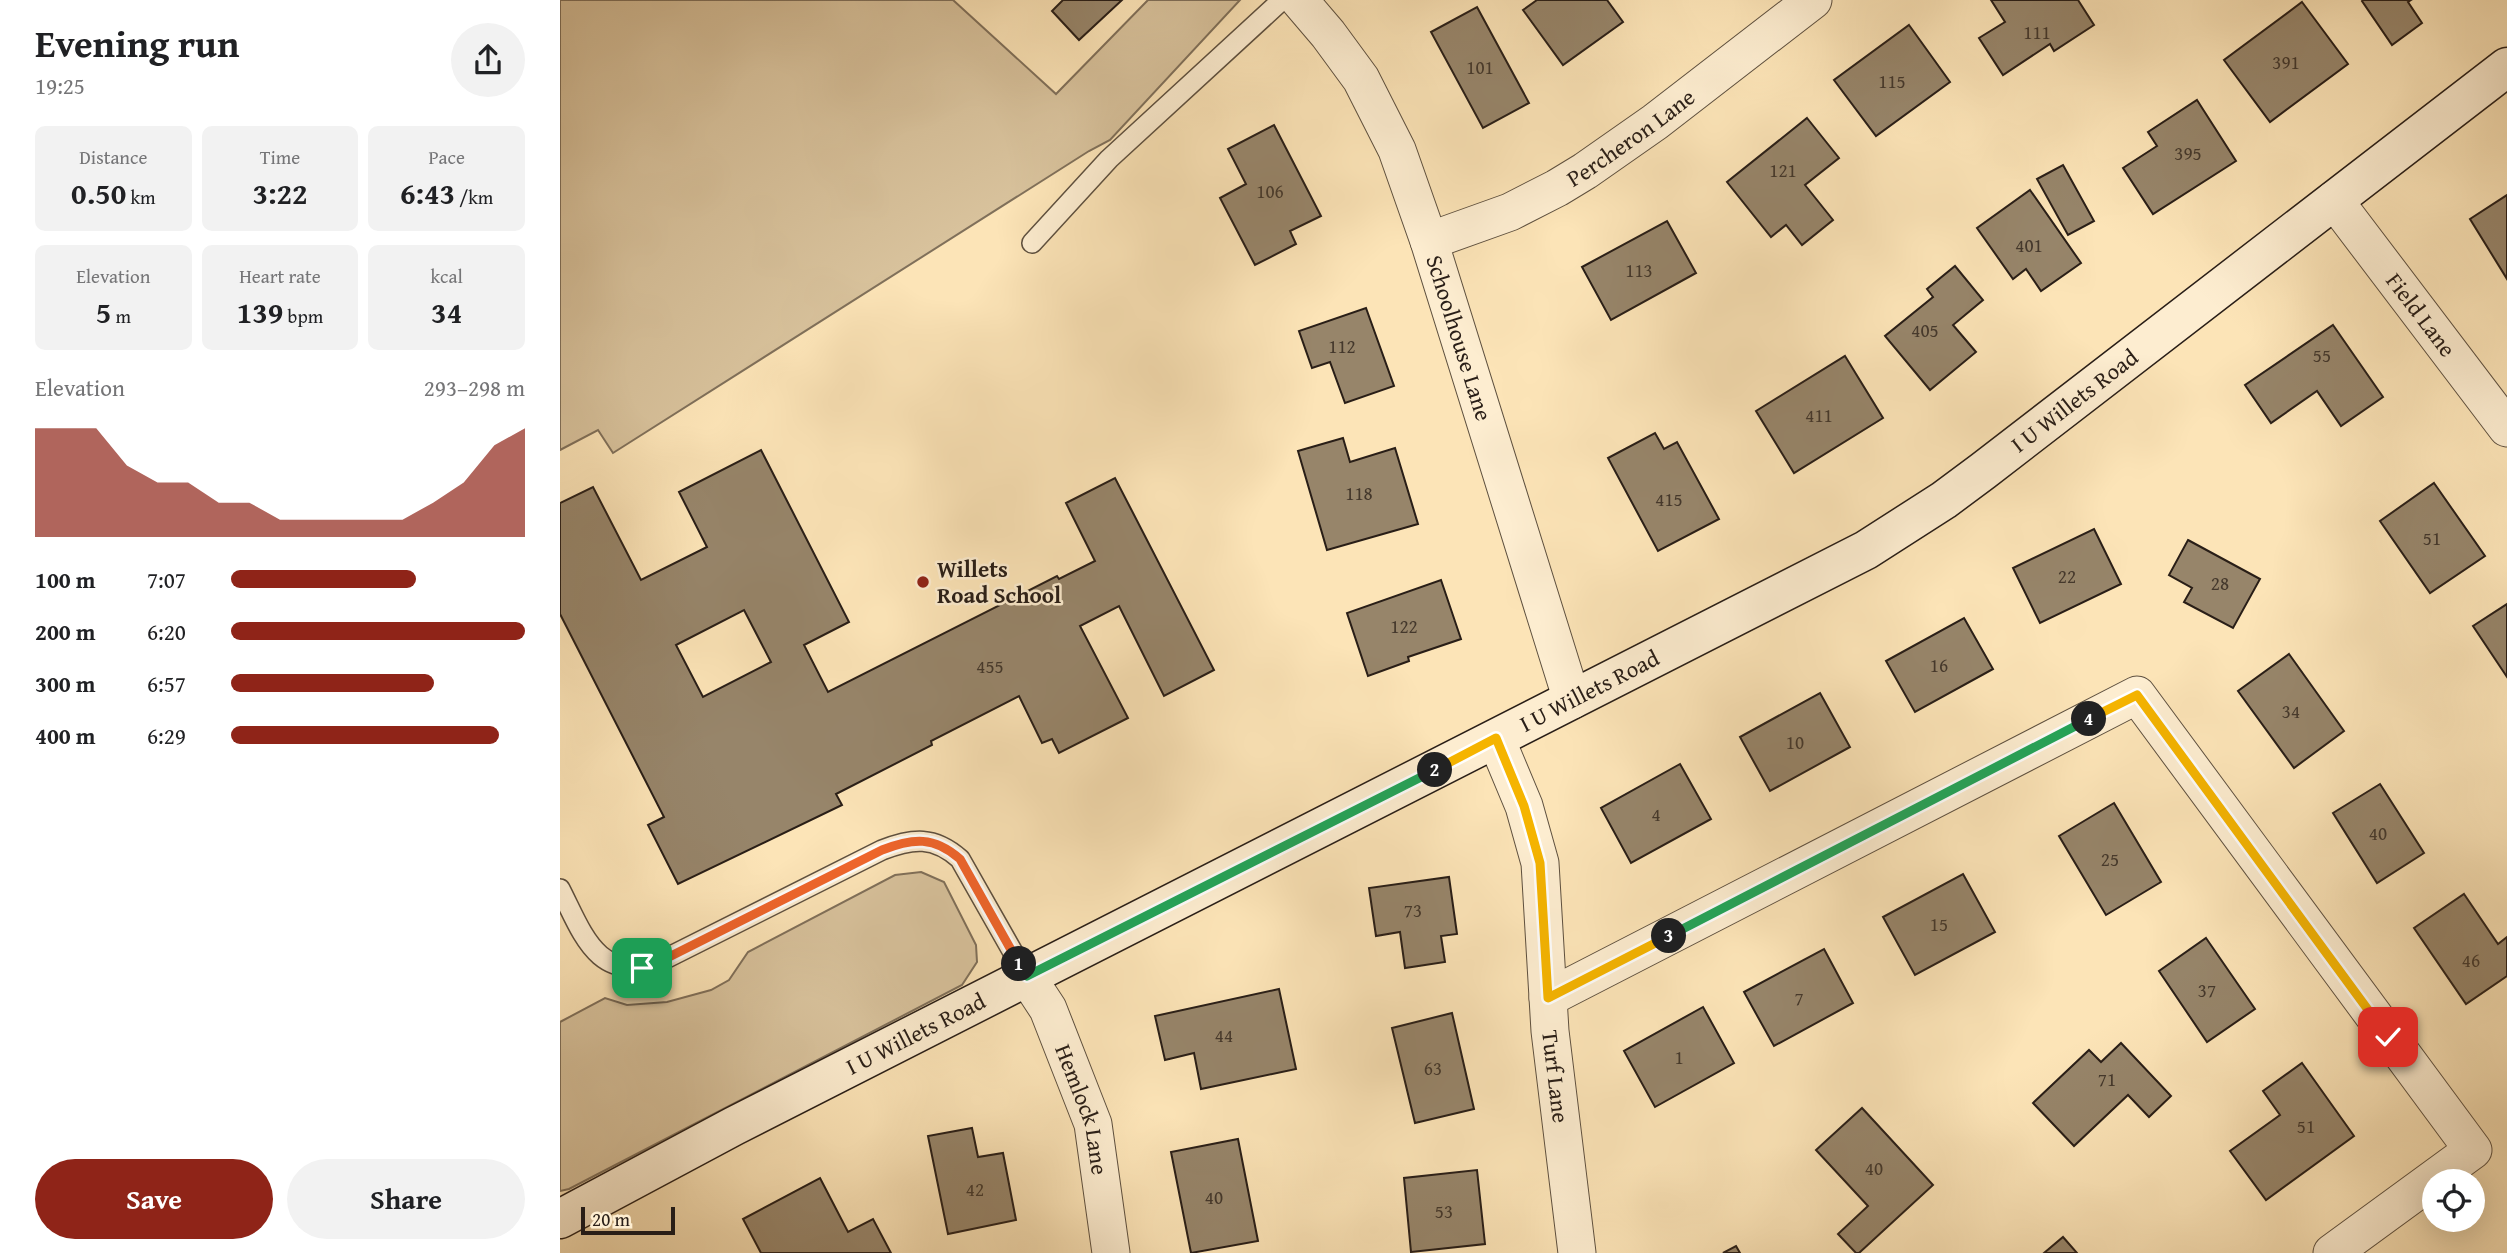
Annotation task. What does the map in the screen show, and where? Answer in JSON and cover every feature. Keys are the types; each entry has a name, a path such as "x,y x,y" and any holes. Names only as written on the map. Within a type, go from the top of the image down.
{"main road":[{"name":"I U Willets Road","path":"560,1219 746,1119 1866,550 1944,500 2507,67"}],"street":[{"name":"Schoolhouse Lane","path":"1298,0 1350,63 1369,93 1397,150 1429,241 1572,700"},
{"name":"Percheron Lane","path":"1429,241 1510,212 1585,171 1655,122 1812,0"},
{"name":"Field Lane","path":"2334,200 2507,428"},
{"path":"1548,998 2137,695 2473,1150 2332,1253"},
{"name":"Turf Lane","path":"1496,738 1524,806 1540,863 1553,1064 1577,1253"},
{"name":"Hemlock Lane","path":"1027,976 1048,1009 1093,1124 1111,1253"}],"lane":[{"path":"1032,243 1109,159 1282,0"},
{"path":"560,889 588,944 599,957 613,965 642,968 659,962 882,850 900,843 925,841 948,848 960,859 1027,976"}],"shaded area":[{"path":"560,0 953,0 1056,94 1148,0 1240,0 1110,140 613,453 598,430 560,450"},
{"path":"921,872 944,882 976,945 977,962 962,985 569,1189 560,1191 560,1022 605,998 627,1005 667,1002 711,990 729,980 748,952 895,875"}],"building":[{"path":"1063,0 1122,0 1079,40 1052,11"},
{"path":"1537,0 1607,0 1623,22 1563,65 1523,10"},
{"path":"1991,0 2078,0 2094,25 2054,51 2050,44 2003,75 1979,38 2005,22"},
{"path":"2363,0 2411,0 2408,2 2422,23 2392,45"},
{"path":"2302,2 2348,64 2270,122 2224,60"},
{"path":"1477,7 1529,103 1483,128 1431,32"},
{"path":"1909,25 1950,82 1876,136 1834,80"},
{"path":"2197,100 2236,161 2153,214 2123,168 2157,146 2148,132"},
{"path":"1807,118 1839,158 1805,185 1833,220 1802,245 1786,225 1771,237 1727,182"},
{"path":"1274,125 1321,216 1290,231 1296,244 1255,265 1220,198 1246,184 1228,149"},
{"path":"2063,165 2094,221 2068,235 2037,179"},
{"path":"2030,190 2081,263 2041,291 2026,269 2013,279 1977,228"},
{"path":"2507,195 2507,279 2470,219"},
{"path":"1667,221 1696,273 1611,320 1582,267"},
{"path":"1955,266 1983,300 1953,325 1976,352 1930,390 1885,336 1933,297 1927,289"},
{"path":"1366,308 1394,386 1345,403 1330,362 1312,368 1299,331"},
{"path":"2333,325 2383,397 2341,426 2317,391 2271,423 2245,385"},
{"path":"1845,356 1883,418 1794,473 1756,411"},
{"path":"1655,433 1664,449 1677,442 1719,519 1658,551 1608,458"},
{"path":"1343,438 1350,462 1395,448 1418,524 1327,550 1298,451"},
{"path":"761,450 849,622 804,645 828,692 1057,576 1059,579 1095,561 1066,503 1115,478 1214,670 1164,696 1119,606 1080,626 1128,718 1059,753 1052,739 1042,743 1019,696 931,741 932,745 836,794 842,805 678,884 648,825 664,817 560,614 560,503 593,487 641,580 707,547 679,492","holes":["744,610 771,662 703,697 676,645"]},
{"path":"2434,483 2485,556 2430,593 2380,521"},
{"path":"2094,529 2121,584 2040,623 2013,568"},
{"path":"2188,540 2260,579 2233,628 2184,602 2192,588 2169,575"},
{"path":"1441,580 1461,639 1408,657 1409,661 1368,676 1347,613"},
{"path":"2507,604 2507,677 2473,626"},
{"path":"1964,618 1993,669 1915,712 1886,661"},
{"path":"2289,654 2344,731 2294,768 2238,691"},
{"path":"1820,693 1850,747 1770,791 1740,737"},
{"path":"1680,764 1711,819 1631,863 1601,808"},
{"path":"2380,784 2424,853 2377,883 2333,813"},
{"path":"2114,803 2161,882 2106,915 2059,836"},
{"path":"1963,874 1995,932 1915,975 1883,917"},
{"path":"1449,877 1457,934 1441,936 1445,962 1405,968 1400,932 1376,936 1369,888"},
{"path":"2464,894 2498,944 2507,937 2507,976 2466,1004 2414,928"},
{"path":"2206,938 2255,1009 2207,1042 2159,971"},
{"path":"1824,949 1853,1003 1774,1046 1744,992"},
{"path":"1279,989 1296,1069 1201,1089 1194,1053 1165,1060 1155,1016"},
{"path":"1703,1007 1734,1063 1655,1107 1624,1051"},
{"path":"1452,1013 1474,1109 1415,1123 1392,1028"},
{"path":"2121,1043 2171,1096 2149,1117 2128,1095 2074,1146 2033,1103 2089,1050 2101,1062"},
{"path":"2302,1063 2354,1136 2266,1200 2230,1151 2280,1115 2263,1091"},
{"path":"1862,1108 1933,1185 1856,1253 1838,1234 1868,1206 1816,1150"},
{"path":"972,1128 978,1157 1003,1153 1016,1220 948,1234 928,1136"},
{"path":"1238,1139 1258,1241 1191,1253 1171,1152"},
{"path":"1477,1170 1485,1244 1411,1252 1404,1178"},
{"path":"820,1178 848,1232 873,1219 891,1253 761,1253 743,1219"},
{"path":"2063,1237 2077,1253 2044,1253"},
{"path":"1736,1246 1740,1253 1723,1253"}],"place":[{"name":"Willets Road School","path":"923,582"}],"route":[{"path":"642,968 659,962 882,850 918,840 948,848 960,859 1027,976 1496,738 1524,806 1540,863 1548,998 2137,695 2388,1037"}]}
